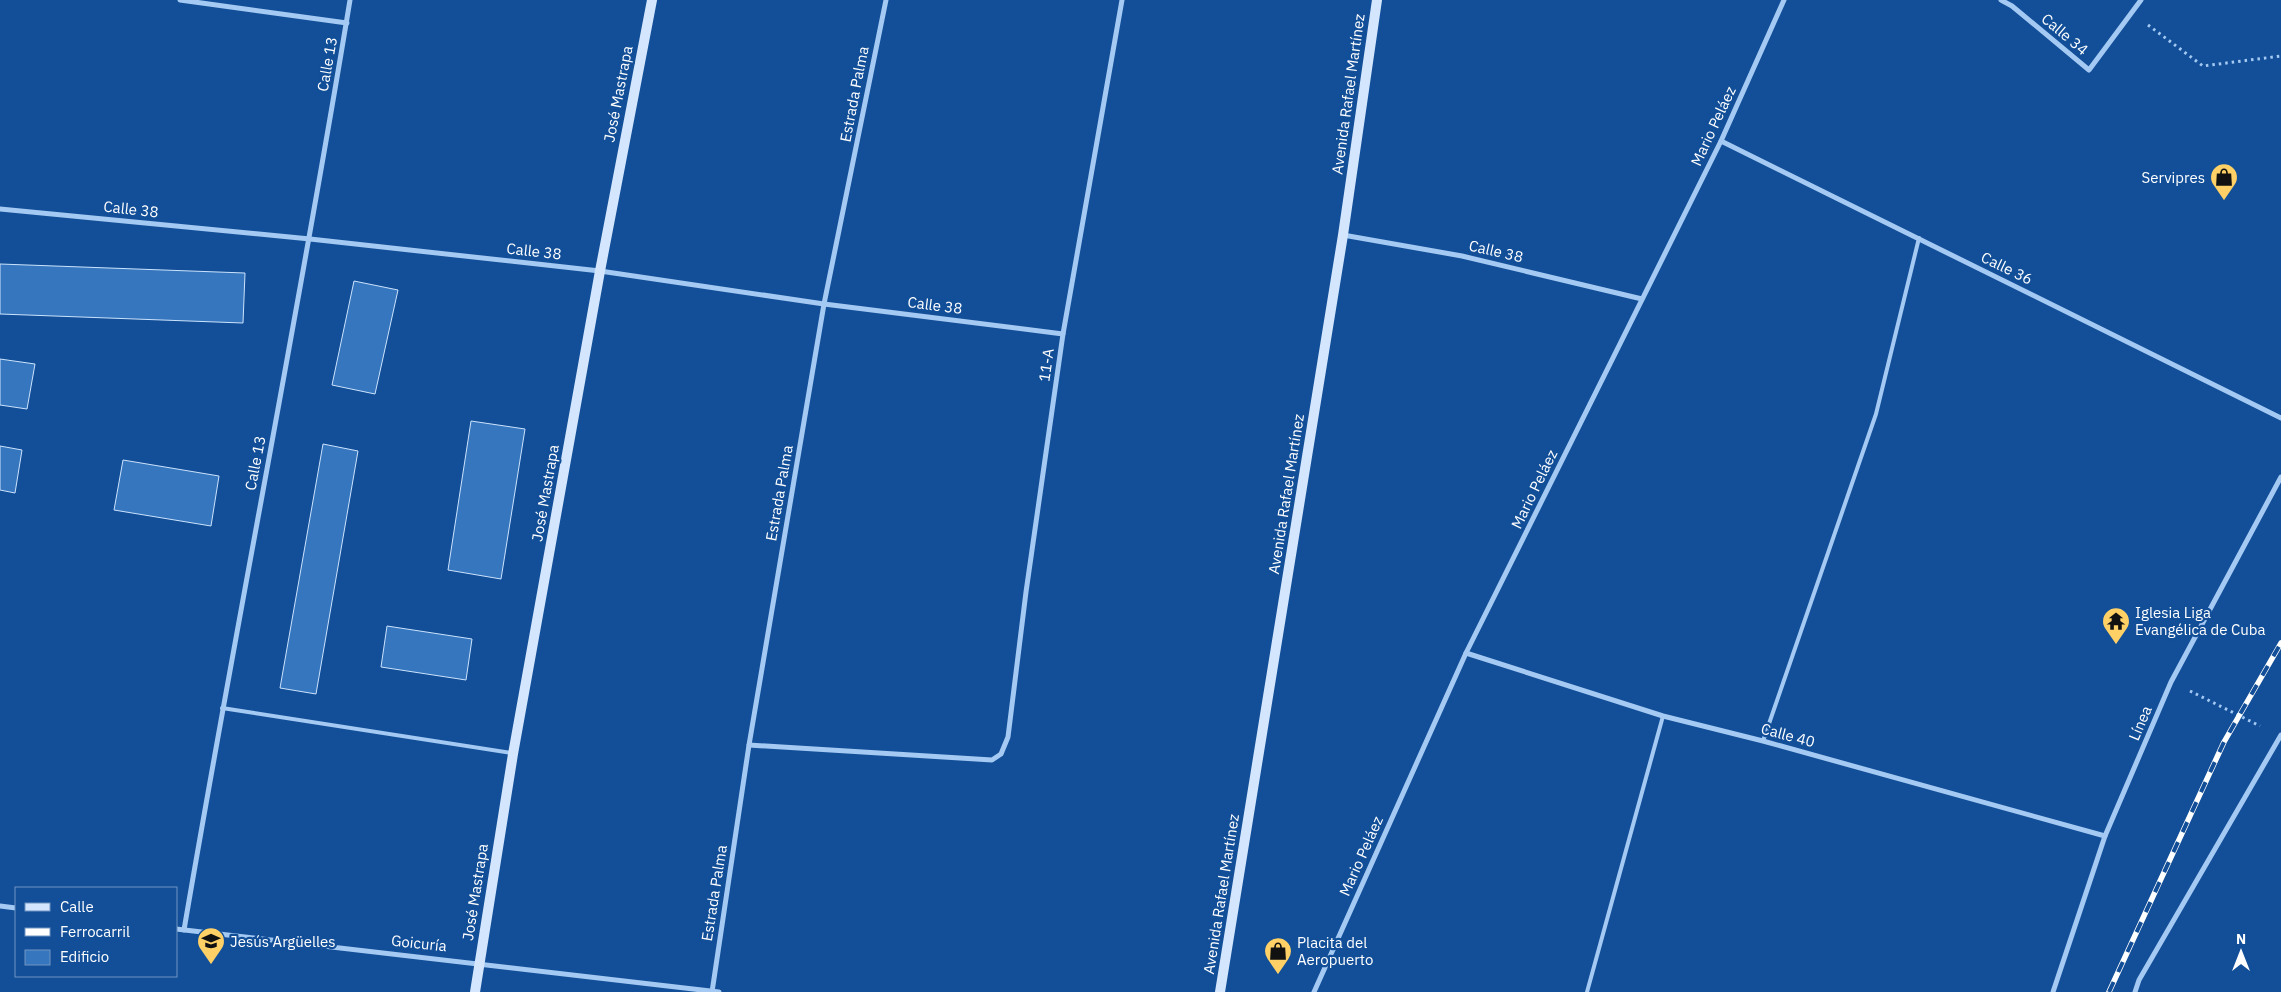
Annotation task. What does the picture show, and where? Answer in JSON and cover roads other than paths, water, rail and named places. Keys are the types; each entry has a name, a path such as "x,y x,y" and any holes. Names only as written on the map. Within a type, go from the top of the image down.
{"street":[{"path":"180,0 347,23"},
{"name":"Calle 13","path":"184,930 222,708 310,239 350,0"},
{"name":"José Mastrapa","path":"475,992 513,754 600,271 652,0"},
{"name":"Estrada Palma","path":"712,991 749,745 824,304 886,0"},
{"name":"11-A","path":"749,745 992,760 1001,754 1008,736 1026,592 1063,334 1122,0"},
{"name":"Avenida Rafael Martínez","path":"1220,992 1343,235 1377,0"},
{"name":"Mario Peláez","path":"1314,992 1466,653 1721,141 1784,0"},
{"name":"Calle 34","path":"2001,0 2012,6 2089,70 2141,0"},
{"path":"2012,6 2017,0"},
{"name":"Calle 36","path":"1721,141 2281,418"},
{"name":"Calle 38","path":"0,209 310,239 600,271 824,304 1063,334"},
{"name":"Calle 38","path":"1343,235 1462,256 1642,299"},
{"name":"Línea","path":"2053,992 2105,836 2171,682 2281,477"},
{"name":"Calle 40","path":"1466,653 1663,716 1763,741 2105,836"},
{"path":"2136,992 2139,980 2281,735"},
{"path":"0,906 15,908"},
{"name":"Goicuría","path":"178,929 719,992"}],"lane":[{"path":"1763,741 1876,414 1919,238"},
{"path":"222,708 513,754"},
{"path":"1587,992 1663,716"}],"railway":[{"path":"2109,992 2224,742 2281,643"}],"place":[{"name":"Servipres","path":"2224,201"},
{"name":"Iglesia Liga Evangélica de Cuba","path":"2116,645"},
{"name":"Jesús Argüelles","path":"211,965"},
{"name":"Placita del Aeropuerto","path":"1278,975"}]}
